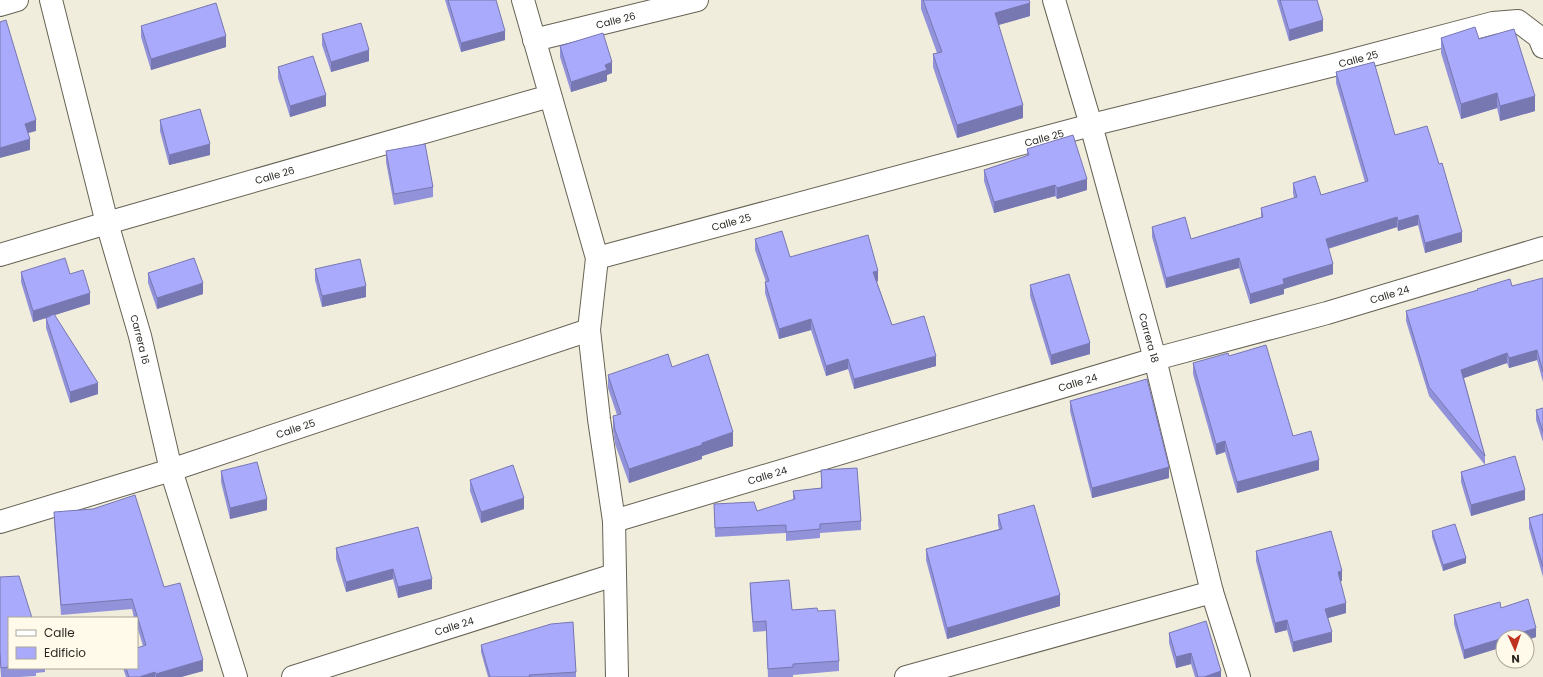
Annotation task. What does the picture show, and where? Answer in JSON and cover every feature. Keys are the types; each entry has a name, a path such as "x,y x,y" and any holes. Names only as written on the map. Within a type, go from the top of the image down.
{"street":[{"path":"0,5 17,0"},
{"name":"Carrera 16","path":"52,0 107,222 140,336 171,470 236,677"},
{"path":"523,0 597,258 589,330 599,419 614,521 617,677"},
{"name":"Calle 26","path":"534,40 697,0"},
{"name":"Carrera 18","path":"1054,0 1091,125 1155,360 1212,592 1239,677"},
{"name":"Calle 25","path":"597,258 1091,125 1334,65 1493,23 1518,21 1539,37 1543,47"},
{"name":"Calle 26","path":"0,255 107,222 550,96"},
{"name":"Calle 24","path":"614,521 1155,360 1327,313 1543,248"},
{"name":"Calle 25","path":"0,522 171,470 589,330"},
{"name":"Calle 24","path":"293,677 614,575"},
{"path":"906,677 1212,592"}],"building":[{"path":"448,0 496,0 505,31 461,43"},
{"path":"923,0 1029,0 1030,3 995,13 1023,105 957,125 933,54 942,52"},
{"path":"1280,0 1317,0 1323,20 1289,30"},
{"path":"216,3 226,36 151,59 141,26"},
{"path":"6,20 36,120 25,124 30,139 0,148 0,22"},
{"path":"361,23 369,50 331,62 322,34"},
{"path":"1475,27 1479,39 1514,29 1535,96 1500,106 1497,93 1461,104 1441,38"},
{"path":"603,33 612,62 605,65 607,70 571,82 560,46"},
{"path":"313,56 326,95 290,106 278,67"},
{"path":"1374,62 1395,135 1427,126 1439,164 1442,163 1462,232 1425,243 1418,215 1398,221 1397,217 1326,239 1333,264 1283,279 1284,284 1250,294 1239,258 1166,278 1152,227 1185,217 1191,239 1263,217 1261,208 1297,197 1293,183 1315,176 1321,195 1368,181 1336,72"},
{"path":"200,109 210,144 169,155 160,120"},
{"path":"1073,135 1087,179 1057,188 1055,185 994,202 984,170 1029,155 1027,149"},
{"path":"425,144 433,187 394,194 386,151"},
{"path":"782,231 790,257 868,235 878,271 873,272 892,325 924,316 936,356 854,379 848,359 826,366 811,319 779,329 765,282 769,281 755,239"},
{"path":"65,258 70,274 83,270 90,293 33,311 21,272"},
{"path":"194,258 203,283 157,298 148,273"},
{"path":"360,259 366,286 322,296 315,269"},
{"path":"1069,274 1090,343 1051,355 1030,285"},
{"path":"1543,278 1543,372 1537,350 1509,358 1507,353 1461,370 1485,456 1429,387 1406,311 1510,279 1512,286"},
{"path":"54,314 98,383 70,392 46,318"},
{"path":"1266,345 1293,436 1311,431 1319,460 1237,482 1225,441 1216,444 1193,363 1228,353 1229,356"},
{"path":"668,354 672,367 708,354 733,432 702,443 702,445 629,469 615,430 613,416 621,414 608,375"},
{"path":"1147,379 1169,467 1092,488 1070,401"},
{"path":"1543,408 1543,432 1536,410"},
{"path":"1515,456 1525,490 1471,505 1461,472"},
{"path":"257,462 267,499 230,508 221,471"},
{"path":"513,465 524,498 481,512 470,480"},
{"path":"857,468 861,521 820,524 820,529 786,532 786,525 715,528 714,504 754,502 757,511 795,499 793,491 822,488 821,470"},
{"path":"135,495 164,587 180,583 203,660 156,674 155,672 139,677 129,677 126,669 138,669 138,648 146,645 132,599 61,605 54,512 93,509"},
{"path":"1034,505 1060,595 947,628 926,549 1002,529 998,515"},
{"path":"1543,514 1543,567 1529,518"},
{"path":"1455,524 1466,558 1443,565 1432,531"},
{"path":"418,527 432,579 398,587 393,569 346,582 336,548"},
{"path":"1331,531 1342,571 1338,572 1346,603 1325,609 1332,632 1293,642 1287,620 1275,623 1256,551"},
{"path":"19,576 32,617 8,617 8,667 1,668 0,652 0,577"},
{"path":"789,580 792,610 817,608 818,611 835,610 839,661 793,664 793,667 768,669 766,621 753,622 750,583"},
{"path":"1528,599 1536,628 1495,629 1495,640 1464,650 1454,615 1500,602 1501,608"},
{"path":"1206,621 1221,671 1204,677 1198,677 1191,653 1176,657 1169,633"},
{"path":"573,622 576,672 529,675 530,677 490,677 481,645 551,624"}]}
